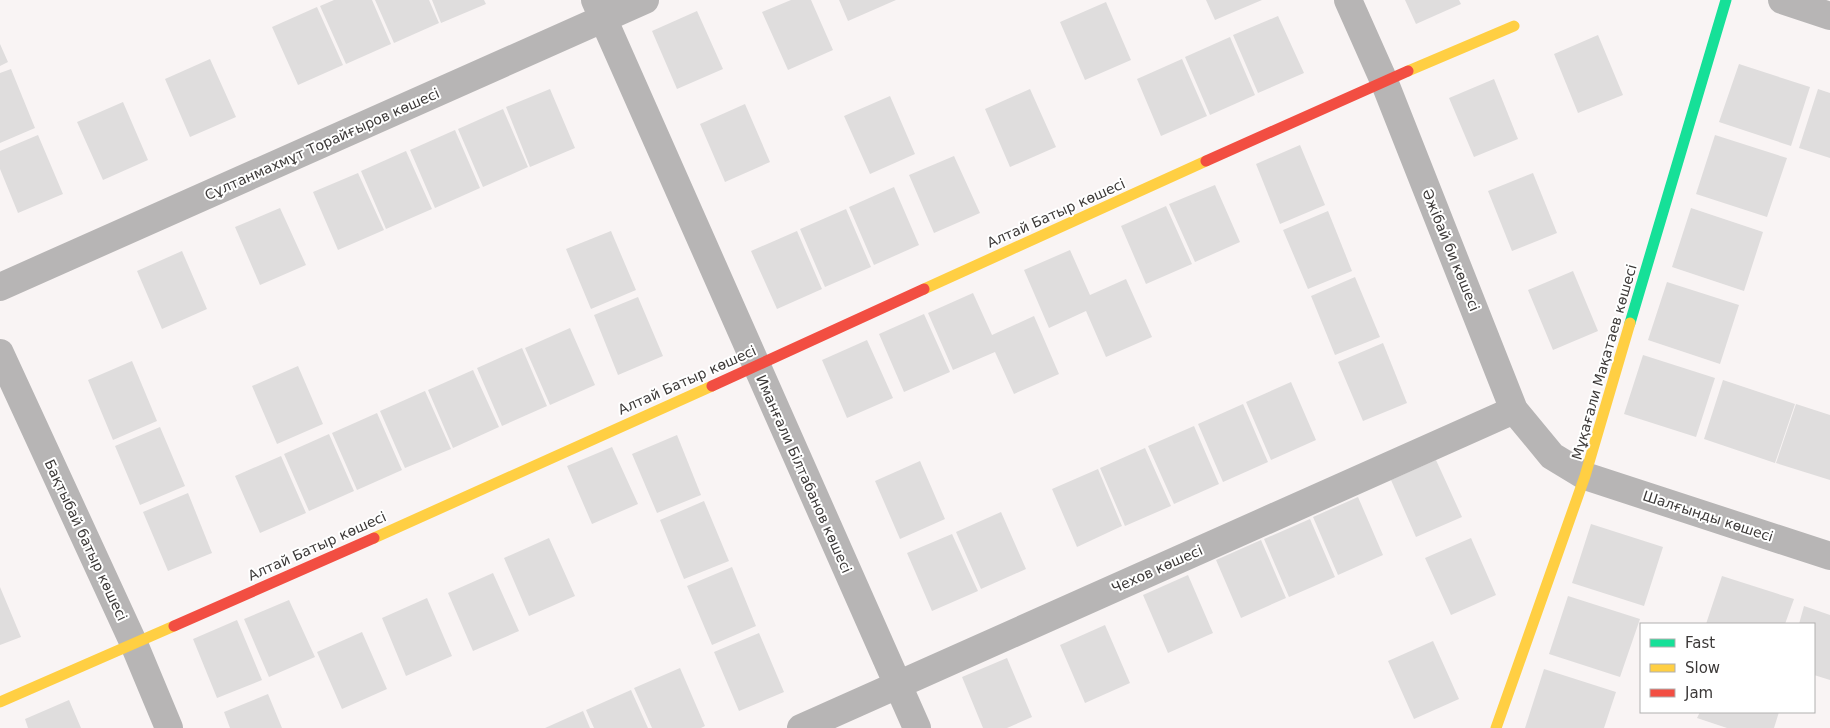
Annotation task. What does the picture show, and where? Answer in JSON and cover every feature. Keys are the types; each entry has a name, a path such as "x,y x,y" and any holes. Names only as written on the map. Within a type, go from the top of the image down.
{"street":[{"name":"Сұлтанмахмұт Торайғыров көшесі","path":"0,288 600,9 645,0"},
{"name":"Әжібай би көшесі","path":"1348,0 1384,81 1514,410 1552,456 1585,476"},
{"name":"Мұқағали Мақатаев көшесі","path":"1496,728 1585,476 1726,0"},
{"path":"1782,0 1830,16"},
{"name":"Иманғали Білтабанов көшесі","path":"600,9 917,728"},
{"name":"Алтай Батыр көшесі","path":"0,702 756,366 1384,81 1514,26"},
{"name":"Бақтыбай батыр көшесі","path":"0,353 134,644 169,728"},
{"name":"Чехов көшесі","path":"801,728 1514,410"},
{"name":"Шалғынды көшесі","path":"1585,476 1830,556"}],"building":[{"path":"334,0 372,0 391,44 346,64 320,6"},
{"path":"375,0 429,0 439,23 394,43"},
{"path":"432,0 484,0 486,4 441,23"},
{"path":"791,0 811,0 833,50 788,70 762,12"},
{"path":"839,0 896,0 848,21"},
{"path":"1206,0 1262,0 1215,20"},
{"path":"1405,0 1459,0 1461,4 1416,24"},
{"path":"1106,2 1131,60 1085,80 1060,22"},
{"path":"317,7 343,65 298,85 272,27"},
{"path":"697,11 723,69 677,89 652,31"},
{"path":"1278,16 1304,73 1258,93 1233,35"},
{"path":"1598,35 1623,95 1578,113 1554,54"},
{"path":"1230,37 1255,95 1210,115 1185,57"},
{"path":"0,44 8,62 0,66"},
{"path":"210,59 236,117 190,137 165,79"},
{"path":"1182,59 1207,116 1161,136 1137,79"},
{"path":"1739,64 1810,87 1791,146 1719,122"},
{"path":"11,69 35,128 0,143 0,73"},
{"path":"1494,79 1518,139 1474,157 1449,98"},
{"path":"550,89 575,148 530,167 506,107"},
{"path":"1030,89 1056,147 1010,167 985,109"},
{"path":"1818,89 1830,93 1830,158 1799,148"},
{"path":"890,96 915,154 870,174 844,116"},
{"path":"123,102 148,160 103,180 77,122"},
{"path":"745,104 770,162 725,182 700,124"},
{"path":"503,109 528,167 483,187 458,129"},
{"path":"455,130 480,188 435,208 410,150"},
{"path":"38,135 63,194 18,213 0,169 0,151"},
{"path":"1715,135 1787,158 1767,217 1696,194"},
{"path":"1300,145 1325,205 1280,224 1256,164"},
{"path":"406,151 432,209 386,229 361,171"},
{"path":"954,156 980,213 934,233 909,175"},
{"path":"358,173 384,230 338,250 313,192"},
{"path":"1533,173 1557,233 1512,251 1488,191"},
{"path":"1215,185 1240,242 1195,262 1169,204"},
{"path":"894,187 919,245 874,265 849,207"},
{"path":"1166,206 1192,264 1146,284 1121,226"},
{"path":"280,208 306,265 260,285 235,227"},
{"path":"1691,208 1763,232 1744,291 1672,267"},
{"path":"846,209 871,267 825,287 800,229"},
{"path":"1328,211 1352,271 1308,289 1283,230"},
{"path":"611,231 636,290 591,309 566,249"},
{"path":"797,231 822,289 777,309 751,251"},
{"path":"1070,250 1090,295 1126,279 1152,337 1106,357 1086,311 1049,328 1024,270"},
{"path":"182,251 207,309 162,329 137,271"},
{"path":"1573,271 1598,331 1553,350 1528,290"},
{"path":"1355,277 1380,337 1335,355 1311,296"},
{"path":"1667,282 1739,305 1720,364 1648,340"},
{"path":"973,293 992,335 1034,316 1059,374 1014,394 995,352 953,370 928,313"},
{"path":"638,297 663,356 618,375 594,315"},
{"path":"924,314 950,372 904,392 879,334"},
{"path":"570,328 595,385 550,405 525,348"},
{"path":"867,340 893,398 847,418 822,360"},
{"path":"1383,343 1407,403 1363,421 1338,362"},
{"path":"522,348 547,406 502,426 477,368"},
{"path":"1643,355 1715,378 1696,437 1624,414"},
{"path":"132,361 157,421 113,440 88,380"},
{"path":"298,366 323,424 277,444 252,386"},
{"path":"473,370 499,427 453,448 428,390"},
{"path":"1723,380 1795,404 1775,463 1704,439"},
{"path":"1291,382 1316,440 1271,460 1246,402"},
{"path":"425,391 451,449 405,468 380,411"},
{"path":"1243,404 1268,462 1223,482 1198,424"},
{"path":"1796,404 1830,415 1830,480 1776,463"},
{"path":"377,413 402,470 357,490 332,433"},
{"path":"1194,426 1219,484 1174,504 1148,446"},
{"path":"160,427 185,486 140,505 115,446"},
{"path":"329,434 354,491 309,511 284,454"},
{"path":"677,435 701,495 657,513 632,454"},
{"path":"612,447 638,504 592,524 567,466"},
{"path":"1145,448 1171,506 1125,526 1100,468"},
{"path":"281,456 306,513 260,533 235,476"},
{"path":"1436,460 1462,517 1416,537 1391,480"},
{"path":"920,461 945,519 900,539 875,481"},
{"path":"1098,469 1122,526 1077,547 1052,489"},
{"path":"188,493 212,553 168,571 143,512"},
{"path":"1358,497 1383,555 1338,575 1313,517"},
{"path":"704,501 729,561 684,579 660,520"},
{"path":"1001,512 1026,569 981,589 956,532"},
{"path":"1310,519 1335,577 1289,597 1264,539"},
{"path":"1591,524 1663,547 1644,606 1572,583"},
{"path":"952,534 978,591 932,611 907,553"},
{"path":"549,538 575,596 529,616 504,558"},
{"path":"1471,538 1496,595 1451,615 1425,558"},
{"path":"1261,540 1286,598 1241,618 1216,560"},
{"path":"732,567 756,626 712,645 687,586"},
{"path":"493,573 519,631 473,651 448,593"},
{"path":"1188,575 1213,633 1168,653 1143,595"},
{"path":"1722,576 1794,599 1785,623 1706,623"},
{"path":"0,587 21,637 0,645"},
{"path":"1568,596 1640,619 1620,677 1549,654"},
{"path":"427,598 452,656 406,676 382,618"},
{"path":"289,600 315,657 269,677 244,619"},
{"path":"1804,606 1830,615 1830,680 1815,675 1815,623 1799,623"},
{"path":"237,620 262,680 217,698 193,639"},
{"path":"1105,625 1130,683 1085,703 1060,645"},
{"path":"362,632 387,689 342,709 317,652"},
{"path":"759,633 784,692 739,711 714,652"},
{"path":"1433,641 1459,699 1414,719 1388,661"},
{"path":"1007,658 1032,717 1007,728 983,728 962,677"},
{"path":"680,668 705,726 701,728 652,728 634,688"},
{"path":"1544,669 1616,692 1604,728 1525,728"},
{"path":"631,690 648,728 594,728 586,710"},
{"path":"268,694 282,728 230,728 224,712"},
{"path":"69,700 81,728 28,728 25,719"},
{"path":"583,711 590,728 545,728"},
{"path":"1700,713 1779,713 1774,728 1727,728 1697,718"}],"traffic: fast":[{"path":"1630,323 1726,0"}],"traffic: slow":[{"path":"1408,71 1514,26"},
{"path":"924,289 1206,161"},
{"path":"1496,728 1585,476 1630,323"},
{"path":"374,538 712,386"},
{"path":"0,702 174,626"}],"traffic: jam":[{"path":"1206,161 1408,71"},
{"path":"712,386 924,289"},
{"path":"174,626 374,538"}]}
